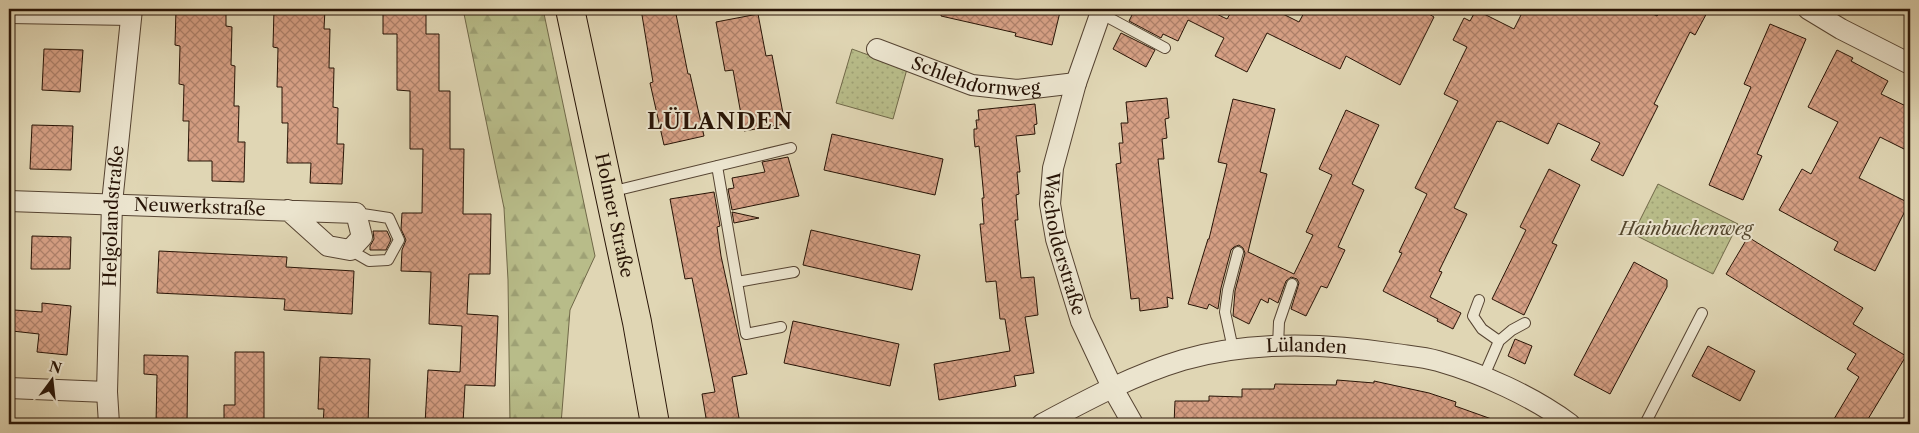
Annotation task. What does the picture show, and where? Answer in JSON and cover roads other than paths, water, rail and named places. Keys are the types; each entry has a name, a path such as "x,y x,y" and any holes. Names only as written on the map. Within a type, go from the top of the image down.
{"main road":[{"name":"Holmer Straße","path":"570,9 637,322 655,424"}],"street":[{"path":"1808,9 1841,29 1910,64"},
{"name":"Wacholderstraße","path":"1101,11 1076,83 1053,168 1050,204 1056,240 1081,321 1112,387 1133,424"},
{"path":"9,13 132,12"},
{"name":"Helgolandstraße","path":"110,424 107,392 112,203 132,12"},
{"name":"Schlehdornweg","path":"877,49 972,84 1017,90 1076,83"},
{"name":"Neuwerkstraße","path":"9,201 112,203 356,213"},
{"name":"Neuwerkstraße","path":"288,210 328,246 350,250"},
{"path":"350,250 362,237 356,213"},
{"name":"Lülanden","path":"1042,424 1112,387 1181,361 1233,349 1278,346 1354,348 1437,361 1524,395 1570,424"},
{"path":"9,388 107,392"}],"lane":[{"path":"1101,11 1165,48"},
{"path":"609,192 791,148"},
{"path":"717,166 746,334 781,327"},
{"path":"350,250 369,261 388,260 399,240 389,218 356,213"},
{"path":"1233,349 1225,312 1228,290 1238,252"},
{"path":"737,282 794,272"},
{"path":"1278,346 1279,322 1292,284"},
{"path":"1479,300 1473,316 1482,329 1500,341"},
{"path":"1645,424 1702,313"},
{"path":"1483,378 1500,341 1512,330 1525,323"}],"district":[{"name":"LÜLANDEN","path":"720,121"}],"park label":[{"name":"Hainbuchenweg","path":"1686,229"}]}
